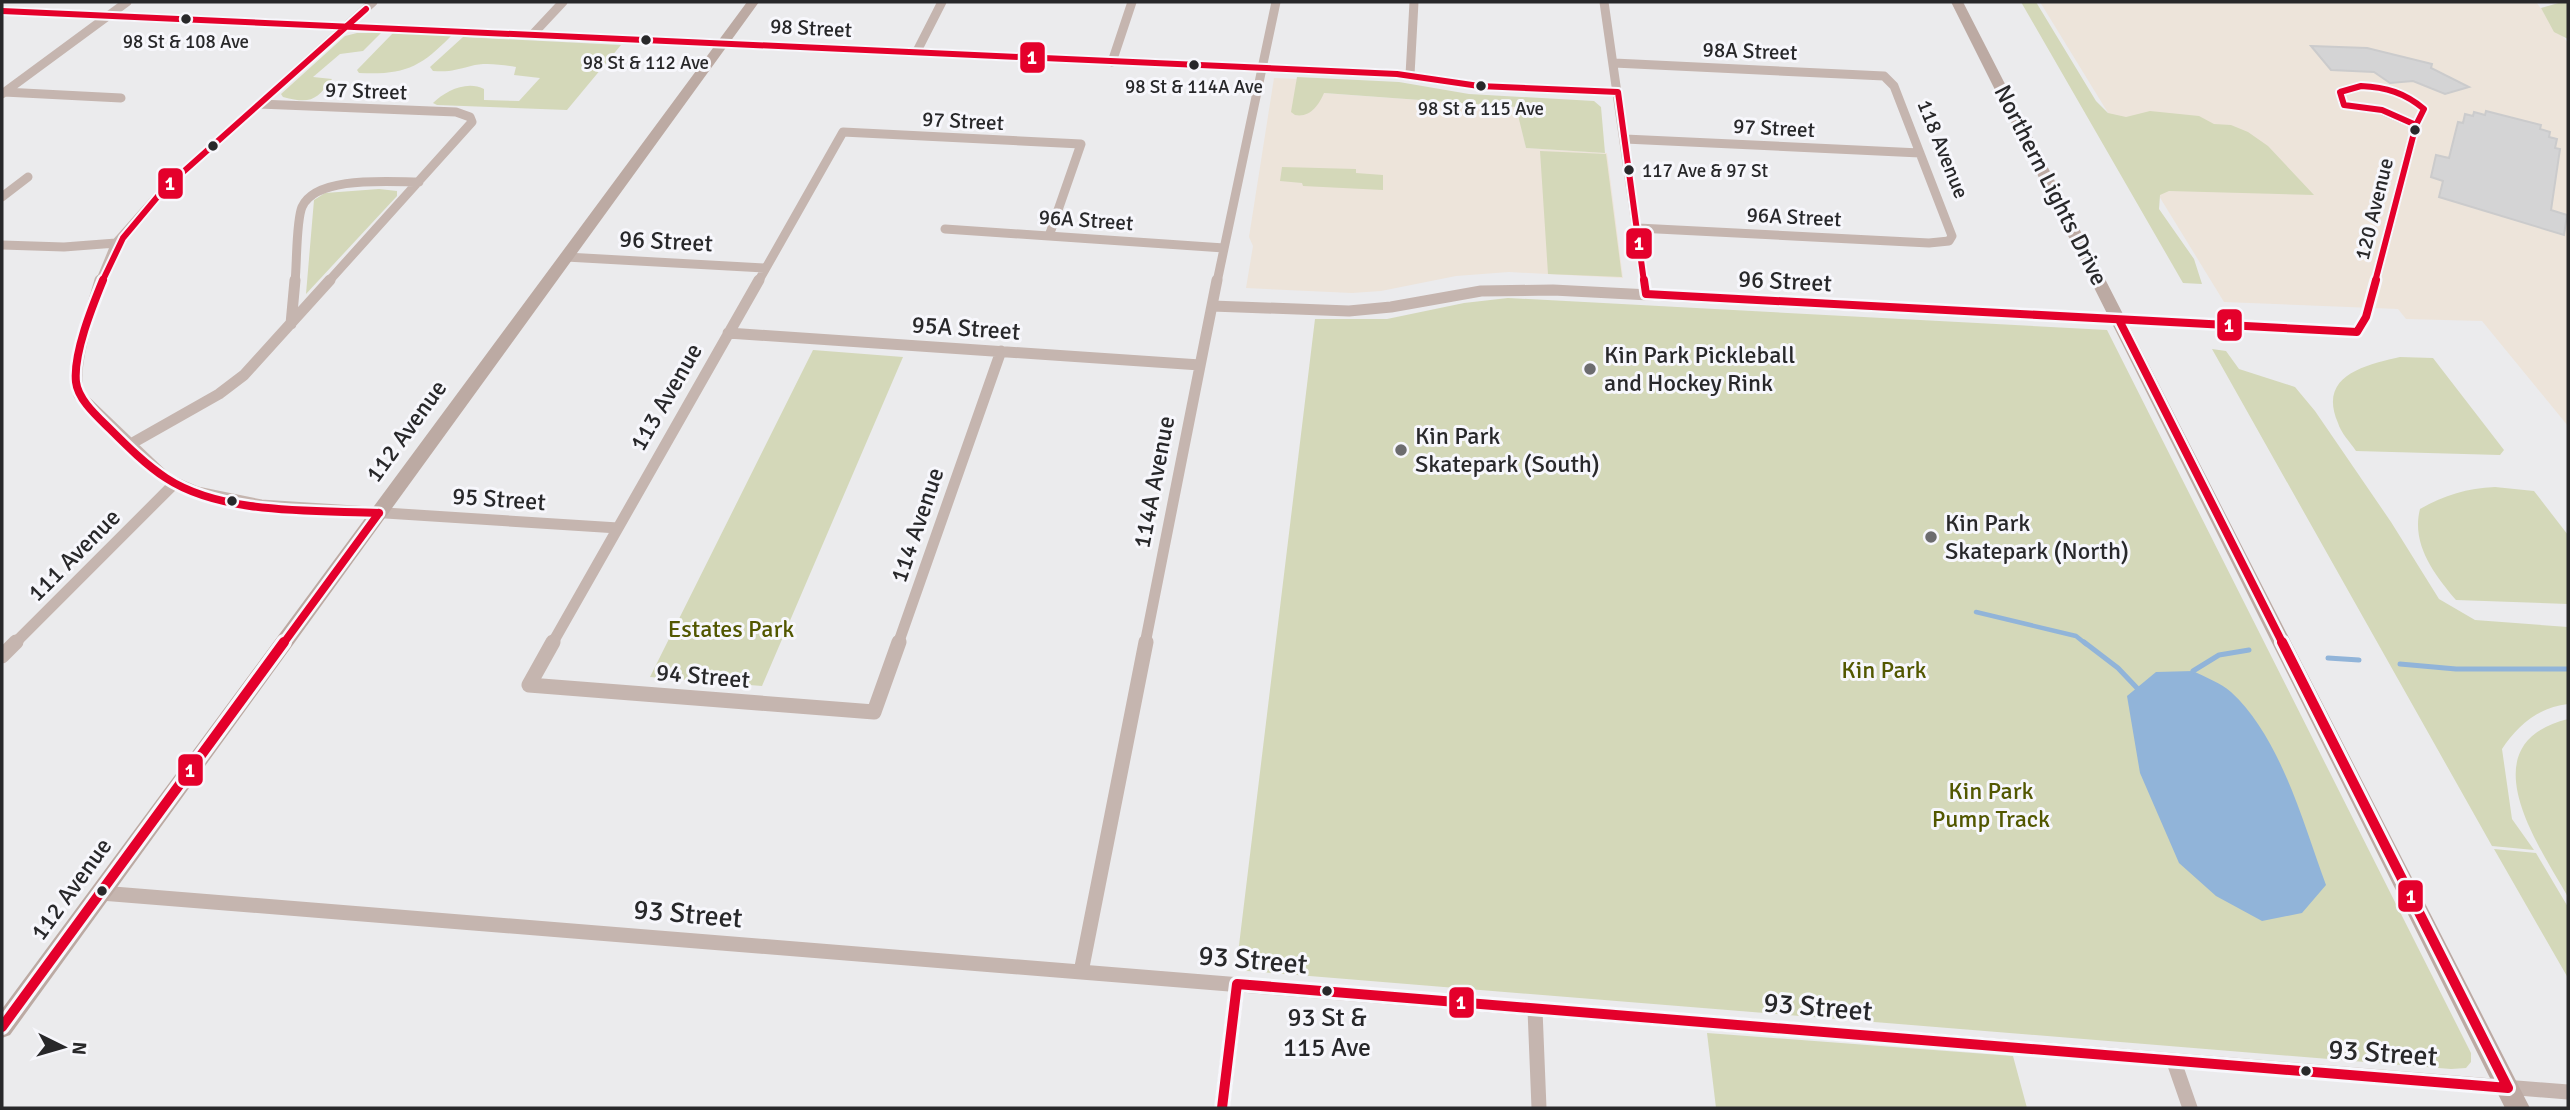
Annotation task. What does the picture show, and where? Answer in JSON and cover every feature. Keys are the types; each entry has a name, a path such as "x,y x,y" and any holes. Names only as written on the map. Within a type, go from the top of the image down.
{"main road":[{"name":"112 Avenue","path":"2,1027 753,2"},
{"name":"Northern Lights Drive","path":"1948,2 1982,49"},
{"name":"Northern Lights Drive","path":"1957,2 2513,1098"}],"street":[{"path":"3,93 127,2"},
{"path":"175,483 129,445 87,404 75,385 100,281 116,243 147,205 373,2"},
{"path":"533,34 563,2"},
{"path":"917,51 942,2"},
{"path":"1112,62 1132,2"},
{"name":"114A Avenue","path":"1081,972 1200,365 1276,2"},
{"path":"1410,75 1414,2"},
{"path":"1604,2 1646,295"},
{"name":"98 Street","path":"2,11 1410,75 1479,86 1618,92"},
{"name":"98A Street","path":"1614,62 1884,76"},
{"name":"118 Avenue","path":"1884,76 1894,86 1951,229 1952,236 1949,241"},
{"path":"3,93 121,98"},
{"name":"97 Street","path":"259,104 456,112 470,117 472,122 469,127 419,182"},
{"name":"120 Avenue","path":"2344,105 2375,107 2396,113 2416,125 2366,317 2357,332"},
{"name":"97 Street","path":"843,132 1081,144 1049,236"},
{"name":"113 Avenue","path":"529,685 843,132"},
{"name":"97 Street","path":"1625,139 1920,153"},
{"path":"2,197 27,177"},
{"path":"129,445 219,394 244,375 419,182"},
{"path":"291,324 302,206 306,198 311,193 330,186 419,182"},
{"name":"96A Street","path":"1638,228 1929,243 1949,241"},
{"name":"96A Street","path":"945,229 1224,248"},
{"path":"2,245 64,247 116,243"},
{"name":"96 Street","path":"566,257 765,268"},
{"name":"96 Street","path":"1212,306 1349,311 1391,307 1481,291 1512,289 2357,332"},
{"name":"95A Street","path":"728,332 1200,365"},
{"name":"114 Avenue","path":"874,712 1001,351"},
{"name":"95 Street","path":"175,483 240,503 618,528"},
{"name":"111 Avenue","path":"2,656 175,483"},
{"name":"94 Street","path":"529,685 874,712"},
{"name":"93 Street","path":"101,893 2174,1062 2513,1098 2568,1092"},
{"path":"1222,1108 1237,984"},
{"path":"1535,1010 1539,1108"},
{"path":"2174,1062 2190,1108"}],"shaded area":[{"path":"2040,2 2536,2 2568,43 2568,426 2482,321 2406,319 2398,309 2224,302"},
{"path":"1274,78 1297,79 1295,91 1517,107 1526,148 1607,153 1623,278 1509,272 1456,276 1381,291 1352,293 1246,288 1253,246 1249,237"}],"green space":[{"path":"2021,2 2036,2 2096,101 2108,113 2126,117 2150,111 2199,116 2214,124 2231,125 2248,132 2268,146 2314,195 2169,191 2160,195 2159,209 2194,259 2202,284 2183,283"},
{"path":"2568,2 2568,39 2554,32 2541,8"},
{"path":"381,33 363,51 340,54 313,77 332,79 317,96 306,100 283,97 281,94 345,36"},
{"path":"393,33 451,36 430,56 410,67 388,73 359,73 357,70"},
{"path":"463,37 621,45 567,110 437,105 433,103 444,94 464,86 484,89 484,100 519,101 540,78 514,75 516,67 494,64 433,71 430,67"},
{"path":"1297,77 1399,82 1469,94 1594,101 1601,107 1605,153 1526,148 1516,107 1324,93 1317,106 1309,113 1295,115 1291,112"},
{"path":"1540,151 1606,154 1622,277 1548,274"},
{"path":"1282,167 1356,169 1356,173 1383,175 1383,190 1303,186 1302,183 1280,181"},
{"path":"379,189 397,191 397,196 306,294 314,200 325,193"},
{"name":"Kin Park","path":"1508,298 2107,330 2471,1053 2471,1062 2466,1068 2451,1069 1236,970 1315,319 1387,319 1464,303"},
{"path":"2212,349 2226,351 2239,369 2295,387 2315,411 2391,522 2439,599 2475,620 2568,627 2568,704 2538,713 2515,733 2502,749 2512,819 2534,850 2492,846"},
{"name":"Estates Park","path":"813,350 903,357 762,686 650,677"},
{"path":"2400,357 2433,358 2504,450 2500,455 2356,451 2339,427 2333,407 2334,394 2339,383 2360,369"},
{"path":"2495,487 2534,491 2568,535 2568,604 2456,600 2426,558 2419,534 2420,509 2456,493"},
{"path":"2568,719 2568,897 2528,824 2519,798 2516,772 2521,750 2538,732"},
{"path":"2494,849 2536,853 2568,907 2568,978"},
{"path":"1707,1033 2013,1056 2027,1108 1716,1108"}],"water":[{"path":"2193,671 2227,689 2248,711 2264,733 2289,782 2326,885 2302,913 2262,921 2216,896 2179,863 2140,773 2127,696 2156,672"}],"building":[{"path":"2311,46 2367,48 2432,64 2431,68 2469,87 2445,94 2413,81 2390,83 2374,72 2331,70"},
{"path":"2486,111 2541,125 2540,129 2550,132 2549,137 2557,139 2555,148 2560,149 2551,210 2567,215 2564,235 2439,197 2443,181 2431,177 2436,155 2449,158 2458,122 2463,123 2465,114 2473,116 2474,112 2485,115"}],"waterway":[{"path":"1976,612 2076,636 2086,644"},
{"path":"2084,642 2118,668 2137,688"},
{"path":"2193,671 2219,655 2249,650"},
{"path":"2328,658 2359,660"},
{"path":"2400,664 2456,669 2568,669"}],"transit line":[{"name":"1","path":"366,9 164,189 134,222 114,254 99,289 78,359 76,381 77,388 90,408 131,449 166,478 182,486 244,504 379,513"},
{"name":"1","path":"2,11 1397,74 1479,86 1618,92 1646,294 2357,332 2366,317 2416,125"},
{"name":"1","path":"2361,86 2379,87 2410,98 2424,109 2416,125 2382,110 2344,105 2340,92 2361,86"},
{"name":"1","path":"2119,320 2508,1088"},
{"name":"1","path":"2,1027 379,513"},
{"name":"1","path":"1222,1108 1237,984 2508,1088"}],"place":[{"name":"98 St & 108 Ave","path":"186,19"},
{"name":"98 St & 112 Ave","path":"646,40"},
{"name":"98 St & 114A Ave","path":"1194,65"},
{"name":"98 St & 115 Ave","path":"1481,86"},
{"name":"117 Ave & 97 St","path":"1629,170"},
{"name":"Kin Park Pickleball and Hockey Rink","path":"1590,369"},
{"name":"Kin Park Skatepark (South)","path":"1401,450"},
{"name":"Kin Park Skatepark (North)","path":"1931,537"},
{"name":"93 St & 115 Ave","path":"1327,991"}],"park label":[{"name":"Kin Park Pump Track","path":"1991,805"}]}
